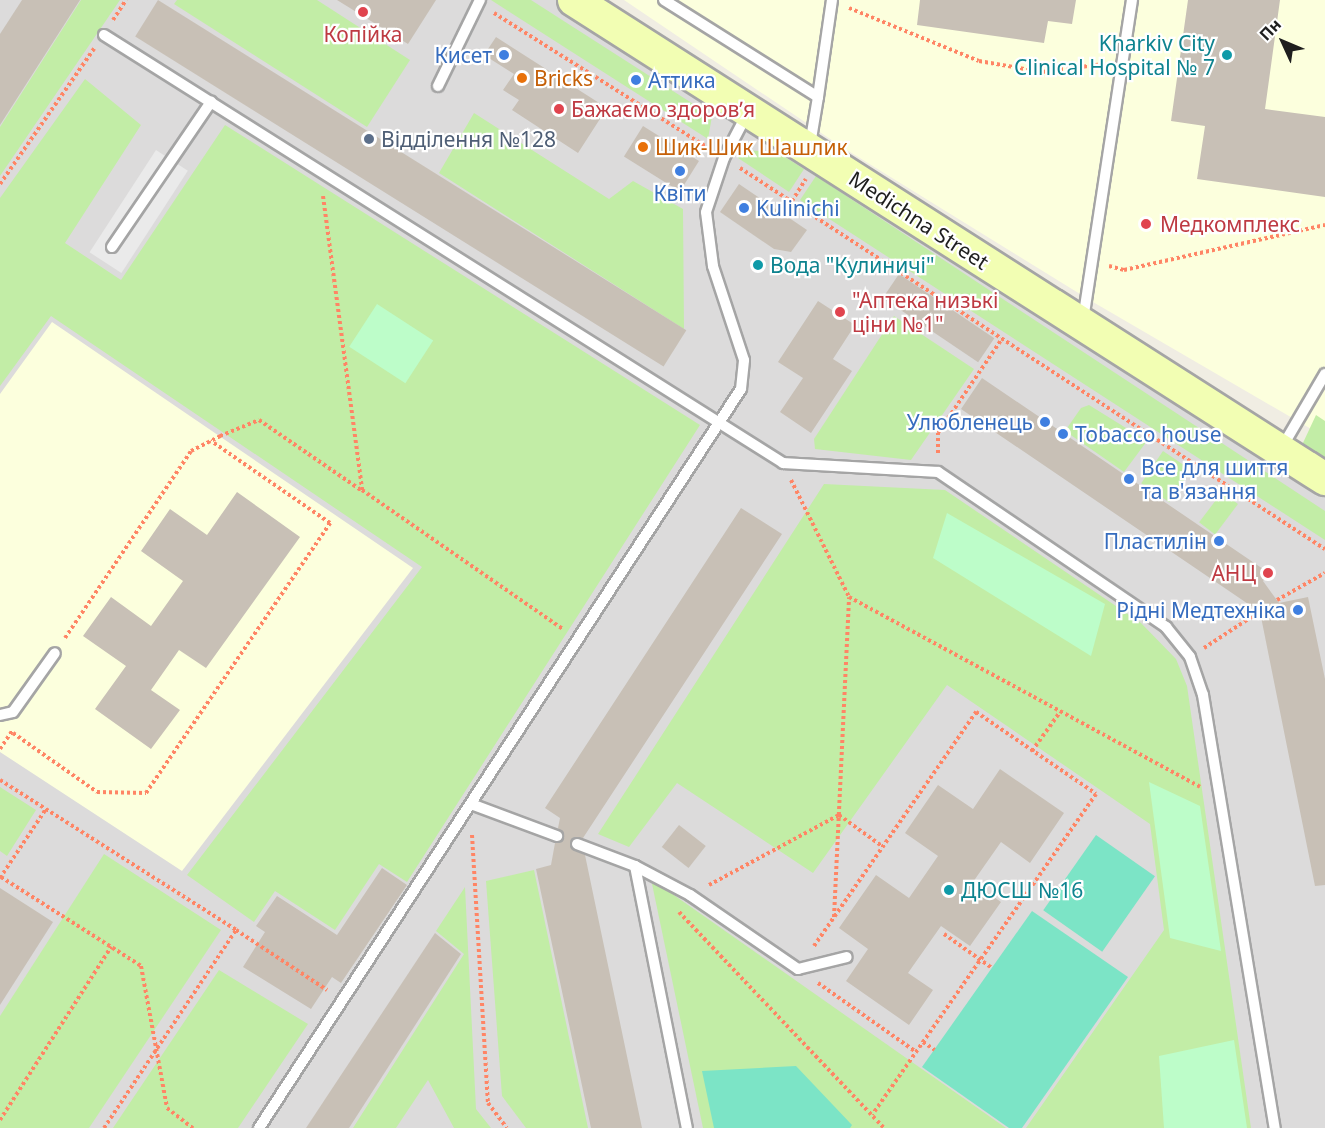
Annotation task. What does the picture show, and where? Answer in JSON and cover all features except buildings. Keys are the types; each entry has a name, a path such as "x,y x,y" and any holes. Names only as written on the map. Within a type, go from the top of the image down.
{"street":[{"name":"Medichna Street","path":"574,0 748,111 811,160 1082,324 1325,479"}],"lane":[{"path":"664,0 818,97"},
{"path":"1082,324 1132,0"},
{"path":"811,160 832,1"},
{"path":"438,86 480,2"},
{"path":"104,35 783,463 938,472 1148,612 1190,657 1203,695 1275,1128"},
{"path":"112,248 211,102"},
{"path":"259,1128 741,389 744,360 707,236 710,191 748,111"},
{"path":"1281,451 1325,374"},
{"path":"0,715 13,712 54,653"},
{"path":"471,804 557,836"},
{"path":"577,844 635,866 690,895 798,969 847,957"},
{"path":"635,866 687,1128"}],"path":[{"path":"832,1 979,61 1042,72 1122,62"},
{"path":"480,2 792,201 1325,549"},
{"path":"0,184 104,35"},
{"path":"792,201 811,160"},
{"path":"320,171 362,490"},
{"path":"1092,261 1124,270 1325,225"},
{"path":"938,472 938,433 1002,339"},
{"path":"54,653 191,451 259,420 578,639"},
{"path":"13,733 97,792 146,793 330,523 211,441"},
{"path":"783,463 849,597 834,917"},
{"path":"1277,600 1325,573"},
{"path":"849,597 1221,799"},
{"path":"1190,657 1259,612"},
{"path":"872,1115 923,1042 980,960 1096,794 976,712 798,969 916,1052"},
{"path":"1032,751 1060,712"},
{"path":"0,780 343,1000"},
{"path":"471,804 488,1103 507,1128"},
{"path":"46,809 1,878 141,966 167,1108 193,1128"},
{"path":"839,814 883,846"},
{"path":"690,895 839,814"},
{"path":"676,909 884,1128"},
{"path":"104,1128 236,930"},
{"path":"944,934 992,968"},
{"path":"0,1120 111,947"},
{"path":"923,1042 935,1050"}],"shaded area":[{"path":"0,0 574,0 1325,479 1325,1128 0,1128"},
{"name":"Медкомплекс","path":"624,0 1325,0 1325,437 1093,302 842,147"},
{"path":"156,150 188,171 121,273 90,252"},
{"path":"52,322 413,568 182,871 0,752 0,394"}],"green space":[{"path":"81,0 120,0 0,176 0,127"},
{"path":"177,0 317,0 410,60 367,127 174,4"},
{"path":"491,0 531,0 712,116 708,139"},
{"path":"85,79 141,125 65,243 121,280 225,125 700,425 407,882 379,864 335,930 275,891 254,922 187,875 422,567 51,316 0,386 0,198"},
{"path":"474,113 609,199 633,181 683,209 684,329 439,173"},
{"path":"744,150 777,152 804,169 789,192 738,158"},
{"path":"816,176 1325,511 1325,540 800,200"},
{"path":"377,304 433,340 405,383 349,347"},
{"path":"894,316 974,369 911,460 815,449 814,439"},
{"path":"1089,405 1147,441 1124,472 1065,431 1081,408"},
{"path":"1316,415 1325,421 1325,463 1302,445"},
{"path":"1163,451 1191,470 1169,502 1141,483"},
{"path":"824,484 945,490 1141,623 1176,659 1187,686 1251,1128 1026,1128 1164,930 1150,824 947,685 813,873 677,783 629,847 598,834"},
{"path":"1222,492 1238,504 1215,534 1199,522"},
{"path":"947,513 1105,604 1091,656 933,558"},
{"path":"1149,782 1200,806 1221,951 1170,938"},
{"path":"0,787 36,810 7,856 0,851"},
{"path":"1096,835 1155,876 1102,952 1043,910"},
{"path":"104,854 221,930 89,1128 0,1128 0,1016"},
{"path":"534,870 588,1128 526,1128 502,1096 486,881"},
{"path":"651,879 1006,1128 703,1128"},
{"path":"465,887 476,1109 491,1128 454,1128 428,1080 396,1128 353,1128 464,954 436,931"},
{"path":"1032,911 1128,977 1022,1128 1009,1128 922,1067"},
{"path":"219,970 308,1024 238,1128 113,1128"},
{"path":"1234,1040 1247,1128 1164,1128 1159,1056"},
{"path":"796,1066 852,1125 850,1128 714,1128 702,1071"}],"place":[{"name":"Копійка","path":"363,12"},
{"name":"Кисет","path":"504,55"},
{"name":"Kharkiv City Clinical Hospital № 7","path":"1227,55"},
{"name":"Bricks","path":"522,78"},
{"name":"Аттика","path":"636,80"},
{"name":"Бажаємо здоровʼя","path":"559,109"},
{"name":"Відділення №128","path":"369,139"},
{"name":"Шик-Шик Шашлик","path":"643,147"},
{"name":"Квіти","path":"680,171"},
{"name":"Kulinichi","path":"744,208"},
{"name":"Медкомплекс","path":"1146,224"},
{"name":"Вода \"Кулиничі\"","path":"758,265"},
{"name":"\"Аптека низькі ціни №1\"","path":"840,312"},
{"name":"Улюбленець","path":"1045,422"},
{"name":"Tobacco house","path":"1063,434"},
{"name":"Все для шиття та в'язання","path":"1129,479"},
{"name":"Пластилін","path":"1219,541"},
{"name":"АНЦ","path":"1268,573"},
{"name":"Рідні Медтехніка","path":"1298,610"},
{"name":"ДЮСШ №16","path":"949,890"}]}
